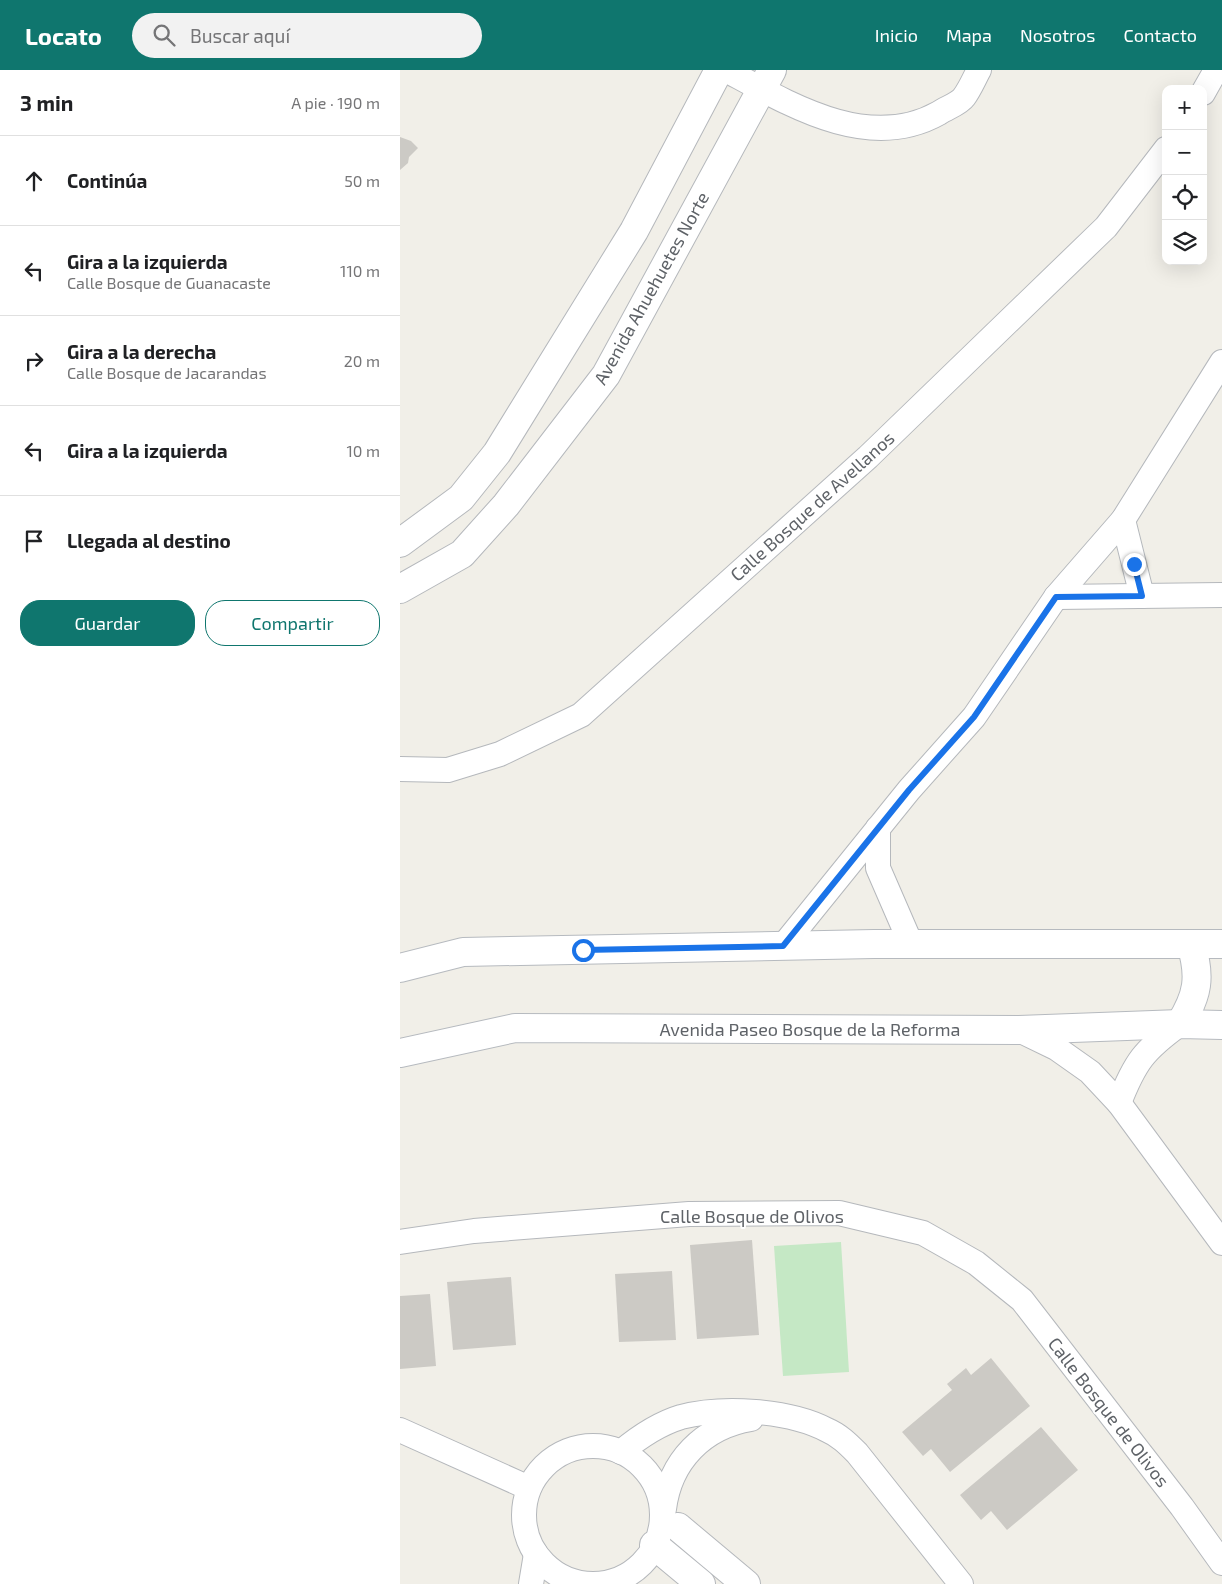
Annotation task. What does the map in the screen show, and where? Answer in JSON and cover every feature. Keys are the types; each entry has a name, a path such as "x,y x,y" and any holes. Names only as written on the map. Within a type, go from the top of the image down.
{"main road":[{"path":"400,543 461,498 497,453 634,230 719,70"},
{"name":"Avenida Ahuehuetes Norte","path":"400,589 462,554 506,505 606,375 767,80"},
{"path":"400,968 463,952 912,944 1222,944"},
{"path":"1180,1024 1190,1008 1197,988 1198,965 1191,944"},
{"name":"Avenida Paseo Bosque de la Reforma","path":"400,1053 515,1028 1019,1030 1180,1024 1222,1025"},
{"path":"670,1520 746,1584"},
{"path":"654,1545 701,1584"}],"street":[{"path":"726,70 767,80 816,114 843,124 882,129 921,123 963,99 979,70"},
{"path":"1207,86 1216,70"},
{"name":"Calle Bosque de Avellanos","path":"400,769 448,770 500,754 581,715 868,457 1106,227 1162,154"},
{"path":"783,946 878,828 974,717 1056,597 1124,520 1222,362"},
{"path":"1124,520 1142,596"},
{"path":"1056,597 1222,595"},
{"path":"878,828 878,868 912,944"},
{"path":"1118,1103 1131,1071 1152,1044 1180,1024"},
{"path":"1019,1030 1056,1048 1083,1067 1118,1103 1222,1243"},
{"name":"Calle Bosque de Olivos","path":"400,1242 474,1231 689,1214 838,1212 923,1233 976,1263 1022,1300 1176,1499 1222,1563"},
{"path":"621,1452 639,1437 680,1418 703,1412 728,1411 777,1415 819,1426 843,1440 857,1453 961,1584"},
{"path":"670,1520 651,1477 638,1462 621,1452 594,1446 568,1451 544,1466 529,1488 524,1511 526,1534 536,1554 549,1568 565,1578 583,1584 602,1584 628,1576 647,1559 670,1520 670,1479 689,1450 702,1438 736,1422 777,1415"},
{"path":"400,1430 529,1488"},
{"path":"531,1584 536,1554"}],"green space":[{"path":"841,1242 849,1372 783,1376 774,1246"}],"building":[{"path":"400,137 411,141 418,148 409,157 408,163 400,170"},
{"path":"752,1240 759,1335 697,1339 690,1245"},
{"path":"672,1271 676,1340 619,1342 615,1274"},
{"path":"511,1277 516,1345 453,1350 447,1282"},
{"path":"430,1294 436,1366 400,1369 400,1296"},
{"path":"991,1358 1030,1406 950,1472 931,1449 923,1456 902,1432 952,1390 947,1384 966,1368 971,1375"},
{"path":"1041,1427 1078,1470 1007,1530 991,1511 981,1520 960,1495"}],"route":[{"path":"583,950 783,946 909,790 974,717 1056,597 1142,596 1134,564"}]}
